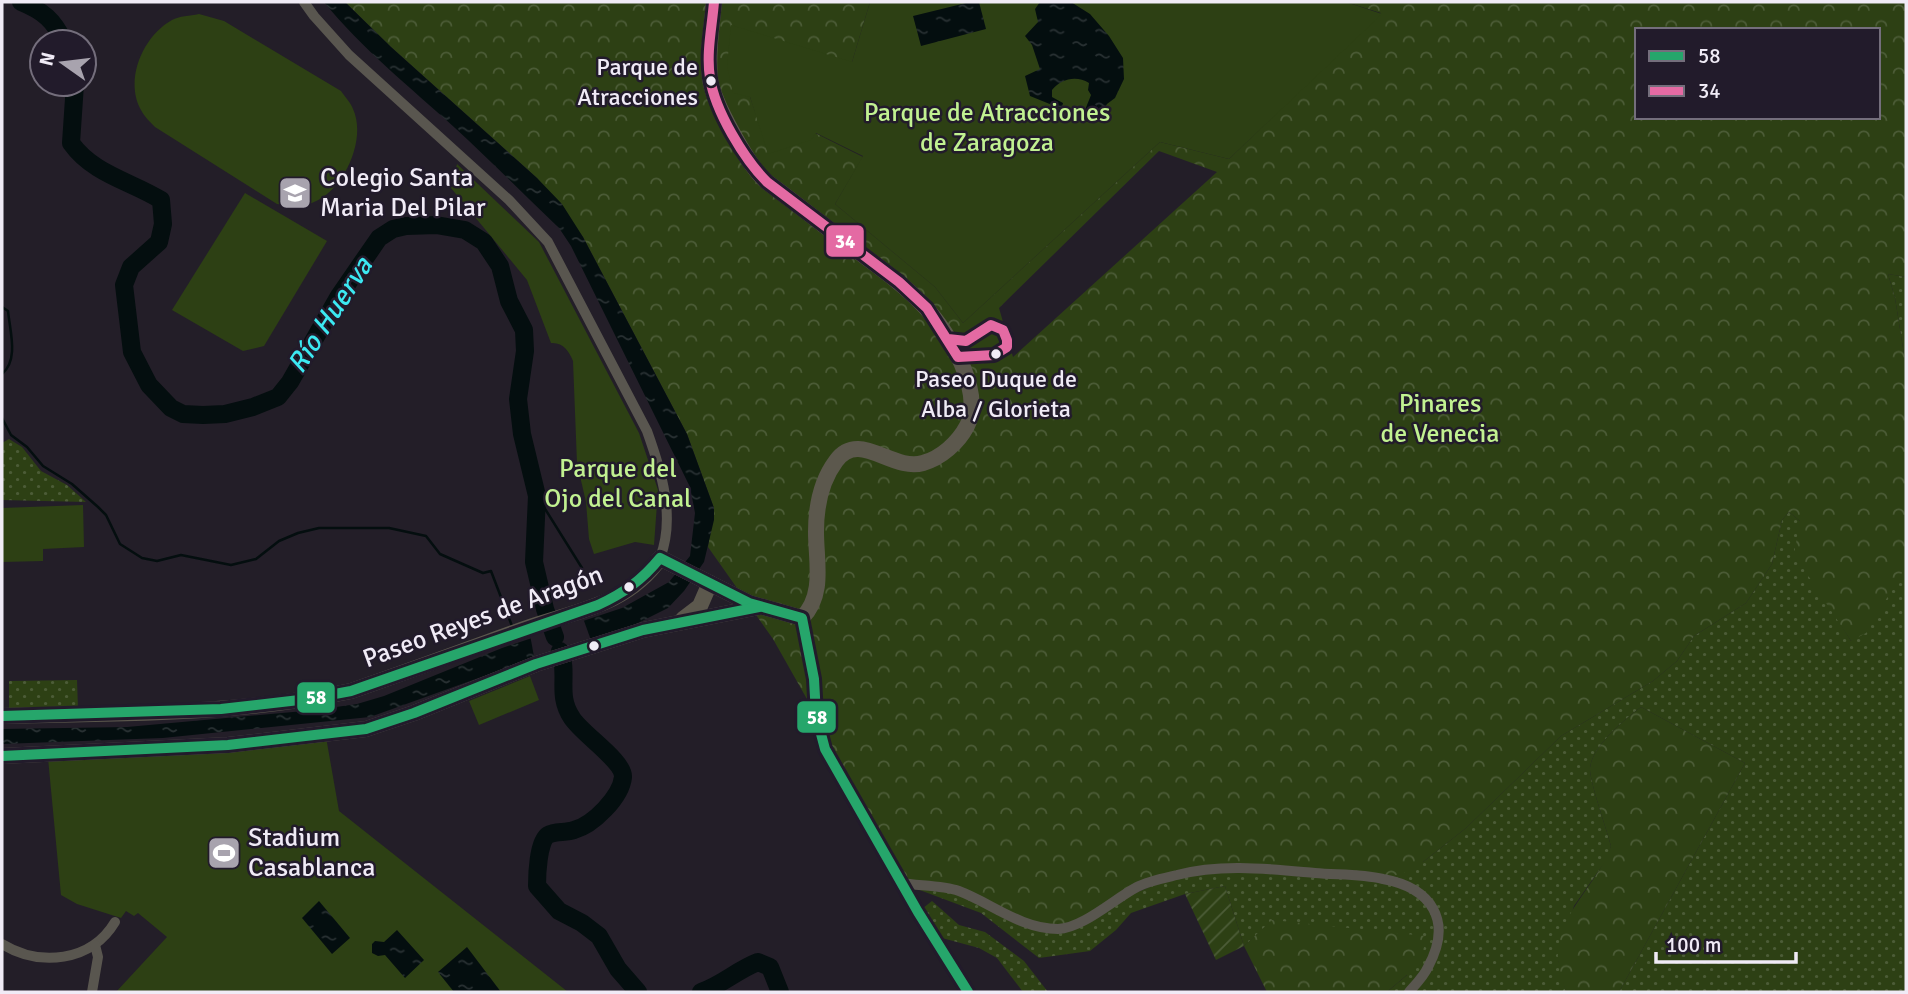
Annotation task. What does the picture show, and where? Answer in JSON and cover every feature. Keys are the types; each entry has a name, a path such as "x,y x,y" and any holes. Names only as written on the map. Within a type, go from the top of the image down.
{"street":[{"path":"304,2 349,55 509,200 548,242 654,450 665,492 667,561 760,607 802,618"},
{"path":"714,2 710,82 730,127 757,172 767,183 899,282 927,309 958,357 970,388 972,410 964,432 947,450 926,462 897,463 870,450 854,448 838,458 821,493 816,517 817,587 812,605 802,618 814,679 816,715 825,749 901,883 968,992"},
{"path":"991,325 1003,330 1007,340 1006,347 991,357 958,357 966,341 991,325"},
{"path":"948,339 966,341"},
{"name":"Paseo Reyes de Aragón","path":"2,716 193,710 322,697 351,691 601,605 667,561"},
{"path":"674,622 700,606 705,581"},
{"path":"2,756 228,745 357,731 406,716 536,664 593,646 674,622 760,607"},
{"path":"901,883 958,890 1023,922 1058,929 1083,921 1139,886 1181,874 1262,869 1382,878 1420,892 1434,907 1437,919 1440,933 1432,958 1428,968 1409,992"},
{"path":"2,944 26,955 53,959 78,954 95,945 115,922"},
{"path":"92,992 98,957 95,945"}],"green space":[{"name":"Pinares de Venecia","path":"345,2 870,2 852,62 750,97 765,140 815,133 863,157 835,204 935,287 963,323 1160,142 1229,159 1381,13 1346,2 1906,2 1906,277 1888,274 1895,298 1906,367 1906,566 1866,633 1851,641 1794,554 1800,521 1789,512 1782,520 1772,564 1746,603 1694,636 1677,661 1653,681 1561,736 1466,828 1408,872 1383,878 1213,870 1139,886 1058,929 1023,922 958,890 901,883 834,768 816,715 773,639 708,547 714,508 687,434 583,237 537,178","holes":["1159,151 1217,172 1013,357 999,308"]},
{"name":"Parque de Atracciones de Zaragoza","path":"870,2 1346,2 1382,14 1229,159 1160,142 963,323 935,287 835,204 863,156 816,133 811,140 768,154 750,97 733,93 727,66 731,25 852,62"},
{"path":"199,14 224,21 341,91 349,102 357,121 355,148 343,175 325,196 305,205 277,204 155,127 141,110 135,86 139,60 145,48 162,27 172,20"},
{"name":"Parque del Ojo del Canal","path":"457,164 539,242 639,433 658,490 654,545 635,542 594,554 589,539 586,502 577,463 573,361 565,348 551,343 527,280 451,188"},
{"path":"245,193 327,241 264,346 243,351 172,310"},
{"path":"1888,274 1906,277 1906,367 1895,298"},
{"path":"9,439 22,447 41,471 67,485 86,502 2,500 2,443"},
{"path":"83,505 84,547 43,549 43,561 2,562 2,508"},
{"path":"1789,512 1800,521 1828,604 1851,641 1906,566 1906,992 1619,992 1745,763 1641,707 1610,734 1592,760 1592,783 1611,846 1607,859 1574,906 1558,959 1566,992 1387,992 1407,975 1273,920 1244,946 1225,886 1185,894 1131,913 1116,930 1090,951 1039,958 981,913 901,883 1109,904 1181,874 1423,862 1466,828 1561,736 1653,681 1677,661 1694,636 1746,603 1772,564 1782,520"},
{"path":"530,676 539,700 479,725 469,701"},
{"path":"77,680 78,709 9,711 9,681"},
{"path":"1641,707 1745,763 1619,992 1566,992 1558,960 1563,929 1611,846 1592,783 1592,760 1610,734"},
{"name":"Stadium Casablanca","path":"326,737 339,811 568,992 116,992 167,937 138,913 134,916 126,911 121,918 77,904 61,895 48,758"},
{"path":"1225,886 1244,946 1216,960 1185,894"},
{"path":"932,901 959,925 985,932 1024,961 1048,992 1023,992 997,958 979,948 942,938 918,912"},
{"path":"1272,920 1425,936 1424,945 1414,968 1387,992 1267,992 1244,946"}],"water":[{"path":"324,2 345,2 562,204 583,237 687,434 714,508 714,520 704,562 684,591 668,608 630,627 370,717 163,738 2,744 2,729 127,727 357,704 384,696 502,648 622,608 669,582 690,556 695,513 690,487 571,246 559,228 468,140 370,52"},
{"path":"979,2 986,29 921,46 913,16"},
{"path":"1040,2 1071,2 1090,14 1123,58 1124,79 1115,98 1092,123 1085,121 1083,115 1091,95 1088,90 1089,83 1069,79 1052,90 1052,97 1063,103 1062,109 1030,96 1025,76 1040,69 1032,45 1025,36 1038,22 1035,9"},
{"path":"319,901 350,938 332,954 302,918"},
{"path":"397,930 424,960 405,978 385,955 372,953 372,944 375,941 384,942"},
{"path":"467,947 501,992 454,992 438,972"}],"pier":[{"path":"583,618 592,643 535,662 530,635"}],"waterway":[{"name":"Río Huerva","path":"21,2 47,17 56,28"},
{"name":"Río Huerva","path":"74,98 71,143 80,154 101,170 161,200 163,224 159,242 131,267 124,285 132,352 149,385 171,408 183,414 225,414 278,397 290,382 339,296 379,238 393,229 436,225 465,230 484,242 500,266 509,301 524,330 525,351 518,399 522,434 537,496 534,562 555,637"},
{"path":"2,307 8,311 12,345 10,361 2,374"},
{"path":"2,418 11,435 27,447 43,466 72,484 98,507 106,515 120,544 142,558 157,561 181,555 231,565 256,559 279,541 319,528 389,528 426,536 440,554 483,573 491,571 512,626"},
{"path":"537,496 582,568"},
{"name":"Río Huerva","path":"560,651 567,709 577,724 617,763 623,777 612,801 597,816 571,831 548,835 542,844 537,886 559,911 599,936 618,969 638,992"},
{"name":"Río Huerva","path":"701,992 758,962 770,967 780,992"}],"transit line":[{"name":"34","path":"714,2 709,50 710,78 724,119 749,161 767,182 899,282 927,308 958,357 994,355 1007,347 1003,330 991,325 966,341 948,339"},
{"name":"58","path":"2,716 221,709 351,691 598,605 632,585 660,558 749,603 802,618 814,679 816,715 825,749 918,912 968,992"},
{"name":"58","path":"2,756 228,745 366,729 414,713 536,664 643,630 759,607"}],"place":[{"name":"Parque de Atracciones","path":"711,81"},
{"name":"Colegio Santa Maria Del Pilar","path":"295,193"},
{"name":"Paseo Duque de Alba / Glorieta","path":"996,354"},
{"name":"Stadium Casablanca","path":"224,853"}]}
